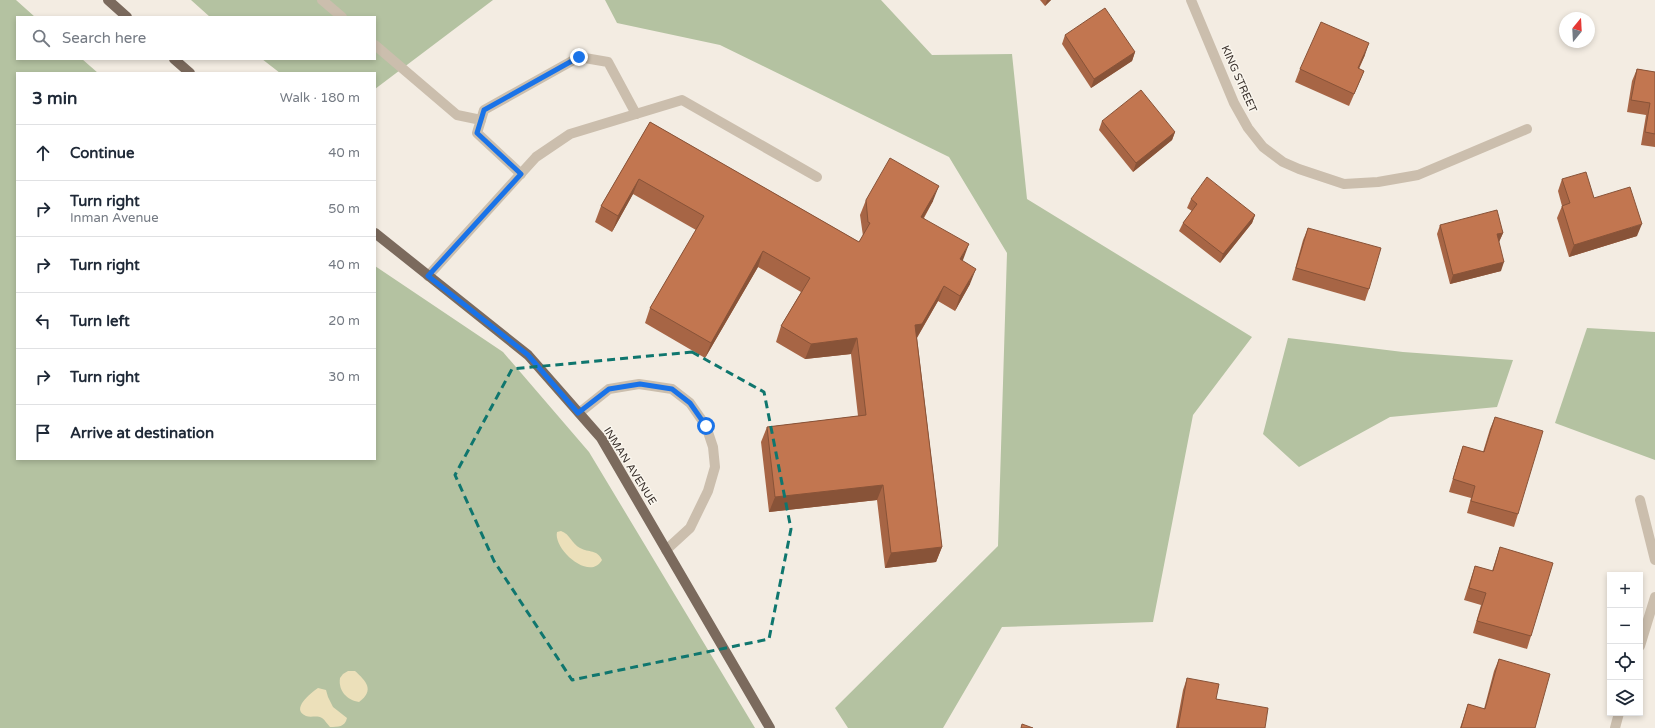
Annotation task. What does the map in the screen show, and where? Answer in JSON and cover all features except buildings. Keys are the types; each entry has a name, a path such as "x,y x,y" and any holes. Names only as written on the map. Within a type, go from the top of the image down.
{"main road":[{"path":"108,0 126,16"},
{"path":"175,60 189,72"},
{"name":"INMAN AVENUE","path":"376,235 528,355 601,438 770,728"}],"street":[{"path":"322,0 341,16"},
{"name":"KING STREET","path":"1192,0 1234,103 1248,128 1263,147 1283,162 1299,169 1344,184 1378,182 1418,175 1527,129"},
{"path":"376,46 457,115 481,120"},
{"path":"521,174 477,133 484,110 579,57 608,62 636,114"},
{"path":"428,276 536,157 570,134 682,100 817,177"},
{"path":"578,413 609,389 640,384 672,389 690,403 706,426 713,446 714,467 708,491 690,528 666,550"},
{"path":"1640,500 1655,560"},
{"path":"1641,644 1655,597"},
{"path":"1614,728 1618,716"}],"highlighted area":[{"path":"692,352 764,392 791,529 769,639 572,680 494,561 455,475 512,369"}],"green space":[{"path":"0,0 16,0 34,16 16,16 16,60 83,60 97,72 16,72 16,460 376,460 376,267 503,352 589,452 755,728 0,728"},
{"path":"191,0 493,0 376,88 376,72 279,72 263,60 376,60 376,16 209,16"},
{"path":"605,0 881,0 932,55 1012,54 1027,199 1252,337 1193,415 1153,622 1002,627 943,728 848,728 835,708 998,546 1007,253 949,157 720,45 617,23"},
{"path":"1587,328 1655,332 1655,460 1555,423"},
{"path":"1288,338 1403,352 1513,360 1497,407 1390,417 1299,467 1263,434"}],"sand":[{"path":"561,531 567,534 577,546 583,550 598,554 602,560 596,566 589,567 574,561 566,554 557,539 557,532"},
{"path":"348,671 355,671 363,678 367,686 367,694 359,702 347,697 340,687 340,678"},
{"path":"318,688 326,690 333,707 347,718 343,725 338,727 330,727 322,718 308,717 302,713 300,709 303,701"}],"route":[{"path":"579,57 484,110 477,133 521,174 428,276 528,355 578,413 609,389 640,384 672,389 690,403 706,426"}]}
